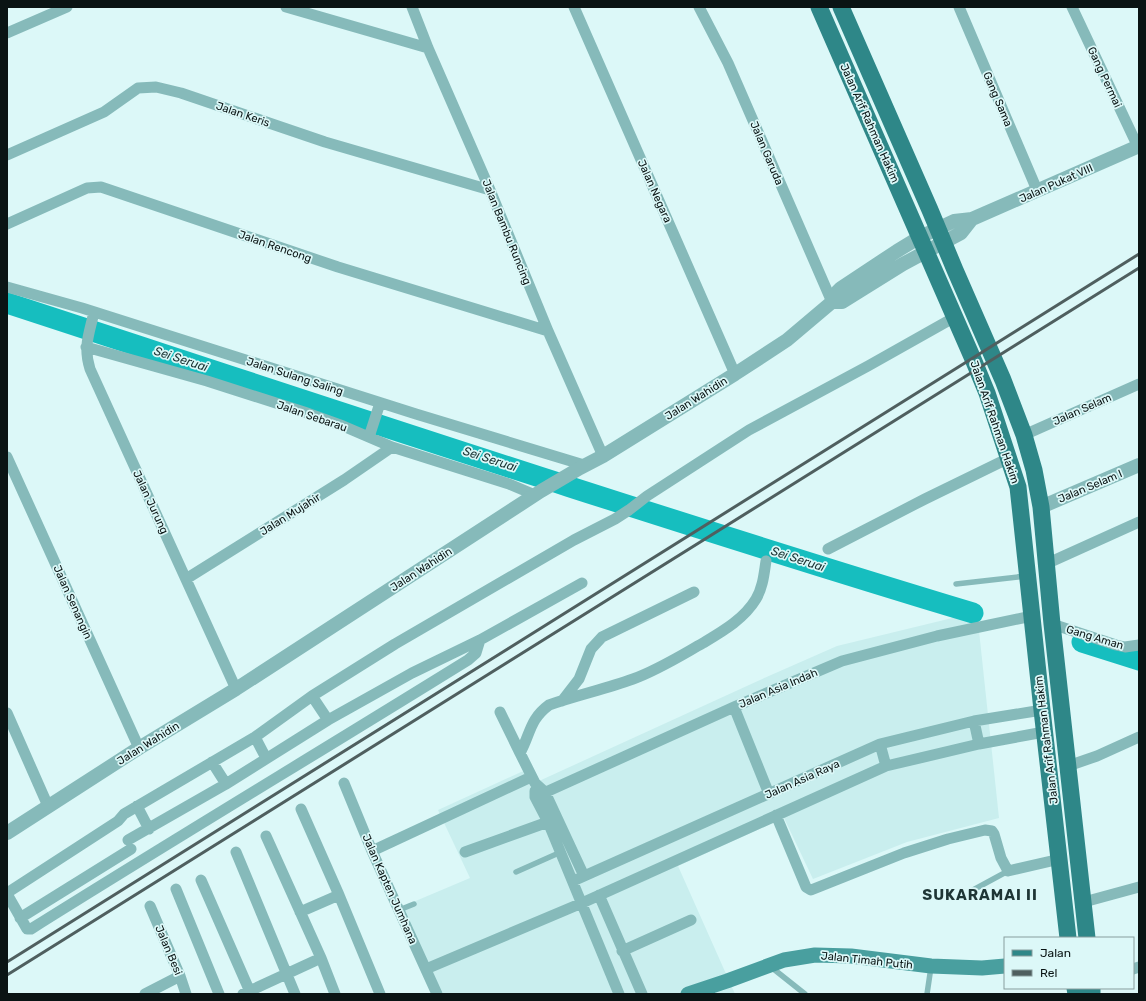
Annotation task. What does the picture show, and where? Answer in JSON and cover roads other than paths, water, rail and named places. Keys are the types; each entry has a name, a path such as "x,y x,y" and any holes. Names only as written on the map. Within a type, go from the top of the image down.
{"main road":[{"name":"Jalan Arif Rahman Hakim","path":"819,7 987,393 1018,487 1068,937"},
{"name":"Jalan Arif Rahman Hakim","path":"841,7 1003,380 1024,435 1034,470 1041,507 1052,624 1087,937"},
{"name":"Jalan Timah Putih","path":"688,994 784,960 816,954 851,956 931,966 982,968 1004,966"}],"street":[{"path":"7,33 67,7"},
{"path":"286,7 428,48"},
{"name":"Jalan Bambu Runcing","path":"412,7 548,331 603,456"},
{"name":"Jalan Garuda","path":"699,7 728,63 832,302"},
{"name":"Gang Sama","path":"959,7 1037,190"},
{"name":"Gang Permai","path":"1072,7 1138,146"},
{"name":"Jalan Negara","path":"578,8 735,374"},
{"name":"Jalan Keris","path":"7,155 104,112 138,88 156,87 325,142 490,190"},
{"name":"Jalan Pukat VIII","path":"941,235 954,221 972,219 1138,146"},
{"name":"Jalan Rencong","path":"7,224 87,188 101,187 338,267 548,331"},
{"name":"Jalan Wahidin","path":"7,833 236,689 538,493 603,456 735,374 787,340 832,302 842,302 923,244 941,235"},
{"name":"Jalan Sulang Saling","path":"7,287 93,316 380,406 582,467"},
{"name":"Jalan Jurung","path":"93,316 86,354 90,369 236,689"},
{"path":"480,640 476,653 468,660 31,929 27,929 20,918 7,894 118,821 124,814 255,737 312,696 395,644 574,540 615,520 647,496 756,426 955,317"},
{"name":"Jalan Sebarau","path":"87,342 370,433 392,447 538,493"},
{"name":"Jalan Selam","path":"1024,435 1139,384"},
{"path":"370,433 380,406"},
{"name":"Jalan Mujahir","path":"186,579 344,480 392,447"},
{"name":"Jalan Senangin","path":"7,457 140,748"},
{"path":"828,549 1009,458"},
{"name":"Jalan Selam I","path":"1041,507 1139,465"},
{"path":"1046,564 1139,522"},
{"path":"520,753 526,742 533,722 540,712 549,706 653,671 709,640 736,622 745,613 758,594 764,578 766,561"},
{"path":"20,918 149,829 226,784 328,720 412,673 480,640 582,583"},
{"path":"562,701 579,679 591,649 602,637 694,592"},
{"name":"Jalan Asia Indah","path":"540,794 734,707 842,661 937,636 1032,616"},
{"name":"Gang Aman","path":"1052,624 1116,645 1126,647 1139,646"},
{"path":"312,696 328,720"},
{"path":"734,707 769,794"},
{"name":"Jalan Asia Raya","path":"573,881 880,744 974,721 1042,710"},
{"path":"500,712 540,794 584,876"},
{"path":"7,713 48,806"},
{"path":"974,721 979,744"},
{"name":"Jalan Asia Raya","path":"426,969 582,903 886,766 979,744 1044,732"},
{"path":"255,737 266,758"},
{"path":"1068,766 1139,737"},
{"path":"880,744 886,766"},
{"path":"212,762 226,784"},
{"path":"372,851 533,780"},
{"name":"Jalan Kapten Jumhana","path":"344,783 372,851 437,994"},
{"path":"540,794 548,822 619,994"},
{"path":"137,806 149,829"},
{"path":"301,809 380,994"},
{"path":"776,815 806,886 811,890 904,852 985,830 992,831 994,834 1001,858 1008,871 1060,859"},
{"path":"465,852 548,822"},
{"path":"266,836 321,958 335,994"},
{"path":"236,852 295,994"},
{"path":"201,880 248,993 321,958"},
{"path":"1084,902 1139,887"},
{"path":"176,889 219,994"},
{"path":"300,912 339,895"},
{"path":"599,895 622,951 642,994"},
{"name":"Jalan Besi","path":"150,906 180,976 186,994"},
{"path":"622,951 691,920"},
{"path":"145,994 180,976"}],"lane":[{"path":"956,584 1028,576"},
{"path":"516,872 560,852"},
{"path":"973,890 1008,871"},
{"path":"399,910 414,904"},
{"path":"769,966 805,994"},
{"path":"927,994 931,966"}],"waterway":[{"name":"Sei Seruai","path":"7,303 610,500 973,613"},
{"name":"Sei Seruai","path":"1082,642 1139,660"}],"railway":[{"path":"7,962 1139,254"},
{"path":"7,975 1139,268"}],"district":[{"name":"SUKARAMAI II","path":"980,895"}]}
